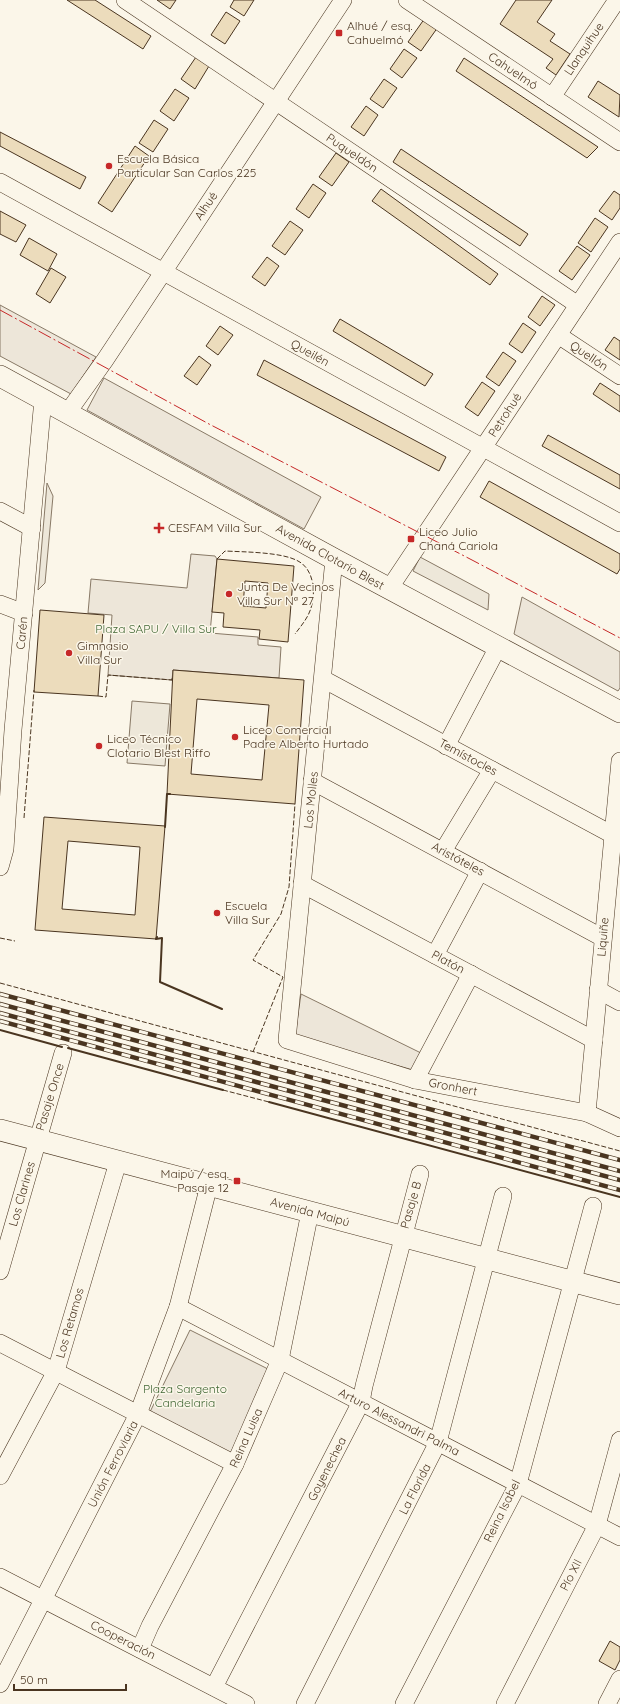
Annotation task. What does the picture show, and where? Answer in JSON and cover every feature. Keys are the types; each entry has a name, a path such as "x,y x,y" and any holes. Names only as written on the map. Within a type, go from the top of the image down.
{"main road":[{"name":"Avenida Clotario Blest","path":"0,376 389,589 620,712"},
{"name":"Avenida Maipú","path":"0,1130 620,1294"}],"street":[{"name":"Puqueldón","path":"125,0 578,305"},
{"name":"Alhué","path":"68,412 105,360 343,0"},
{"name":"Cahuelmó","path":"406,0 620,142"},
{"name":"Llanquihue","path":"552,97 617,0"},
{"name":"Queilén","path":"0,182 620,522"},
{"name":"Petrohué","path":"389,589 578,305 617,253"},
{"name":"Quellón","path":"558,335 620,376"},
{"name":"Carén","path":"0,867 5,849 3,813 6,727 24,613 42,399"},
{"path":"0,511 32,528"},
{"name":"Los Molles","path":"286,1040 334,559"},
{"path":"0,604 24,613"},
{"path":"446,746 498,647"},
{"name":"Temístocles","path":"323,679 613,835"},
{"path":"443,851 492,770"},
{"name":"Liquiñe","path":"587,1113 603,938 614,891 613,835 620,771"},
{"name":"Aristóteles","path":"312,781 603,938"},
{"path":"435,955 480,871"},
{"name":"Platón","path":"302,884 594,1040"},
{"path":"415,1080 471,974"},
{"path":"598,990 620,1002"},
{"name":"Gronhert","path":"286,1040 415,1080 587,1113 620,1128"},
{"name":"Pasaje Once","path":"37,1140 63,1053"},
{"name":"Los Clarines","path":"0,1271 37,1140"},
{"name":"Los Retamos","path":"0,1476 56,1372 118,1162"},
{"name":"Pasaje B","path":"402,1236 420,1174"},
{"name":"Unión Ferroviaria","path":"0,1684 138,1414 178,1307 209,1186"},
{"name":"La Florida","path":"305,1704 438,1442 503,1196"},
{"name":"Reina Isabel","path":"404,1704 518,1484 593,1206"},
{"name":"Reina Luisa","path":"140,1649 235,1464 280,1360 310,1212"},
{"name":"Goyenechea","path":"214,1687 361,1402 402,1236"},
{"name":"Arturo Alessandri Palma","path":"178,1307 620,1537"},
{"path":"0,1343 235,1464"},
{"name":"Pío XII","path":"504,1704 597,1525 620,1440"},
{"name":"Cooperación","path":"0,1577 246,1704"},
{"path":"607,1704 620,1679"}],"green space":[{"path":"0,305 96,357 71,394 0,356"},
{"path":"104,378 321,497 304,529 87,410"},
{"name":"Plaza SAPU / Villa Sur","path":"191,554 215,556 217,559 210,633 258,637 258,645 281,647 279,678 173,670 172,680 108,675 112,615 88,613 91,579 187,588"},
{"path":"522,597 620,652 620,688 618,691 514,634"},
{"path":"301,994 421,1053 413,1070 295,1036"},
{"name":"Plaza Sargento Candelaria","path":"190,1330 272,1371 230,1454 149,1414"}],"shaded area":[{"path":"47,483 53,496 45,583 38,590"},
{"path":"420,557 489,594 488,610 413,571"},
{"path":"132,701 170,704 165,766 127,763"}],"building":[{"path":"67,0 95,0 151,36 143,49"},
{"path":"157,0 176,0 170,9"},
{"path":"234,0 254,0 244,16 230,7"},
{"path":"516,0 552,0 537,22 555,34 550,41 570,54 556,75 546,68 553,59 500,24"},
{"path":"226,12 240,21 225,44 211,35"},
{"path":"425,18 438,27 421,51 408,42"},
{"path":"404,49 417,58 402,78 390,69"},
{"path":"196,57 209,66 195,89 181,79"},
{"path":"464,58 598,147 587,158 456,71"},
{"path":"384,79 397,88 383,108 370,99"},
{"path":"598,81 620,95 619,117 588,97"},
{"path":"175,89 189,98 174,121 160,111"},
{"path":"366,106 378,115 364,136 351,127"},
{"path":"154,120 168,129 153,152 139,143"},
{"path":"0,132 86,177 80,189 0,146"},
{"path":"135,146 149,156 112,212 98,203"},
{"path":"401,149 528,234 520,246 393,162"},
{"path":"336,153 349,162 332,186 319,177"},
{"path":"313,184 326,193 309,218 296,209"},
{"path":"381,189 498,274 490,285 372,201"},
{"path":"614,191 620,195 620,208 612,220 599,211"},
{"path":"0,211 26,225 16,242 0,234"},
{"path":"595,218 608,227 591,252 578,243"},
{"path":"290,221 303,230 285,255 272,246"},
{"path":"29,238 57,254 48,271 20,255"},
{"path":"577,246 590,255 572,280 559,271"},
{"path":"267,257 279,266 265,286 252,277"},
{"path":"51,268 66,277 50,303 36,294"},
{"path":"542,296 555,305 540,326 528,317"},
{"path":"340,319 433,374 425,386 333,331"},
{"path":"523,323 536,332 522,353 509,344"},
{"path":"220,326 233,335 218,355 206,346"},
{"path":"614,337 620,341 620,360 605,350"},
{"path":"503,352 516,361 499,386 486,377"},
{"path":"199,356 211,365 197,385 184,376"},
{"path":"264,360 446,457 439,471 257,375"},
{"path":"482,382 495,391 478,416 465,407"},
{"path":"600,383 620,396 620,412 593,394"},
{"path":"548,435 620,475 620,489 542,446"},
{"path":"489,481 620,554 620,569 617,574 480,497"},
{"name":"Junta De Vecinos Villa Sur Nª 27","path":"217,559 294,566 288,642 259,639 260,630 223,627 224,613 212,612","holes":["245,581 268,583 266,608 243,606"]},
{"name":"Gimnasio Villa Sur","path":"40,610 104,615 98,696 34,692"},
{"name":"Liceo Comercial Padre Alberto Hurtado","path":"173,670 304,680 295,804 167,794","holes":["197,699 269,705 262,780 191,774"]},
{"path":"44,817 165,826 156,939 35,930","holes":["68,841 140,847 135,915 62,909"]},
{"path":"610,1641 620,1647 620,1660 615,1670 599,1661"}],"railway":[{"path":"0,994 620,1160"},
{"path":"0,1004 620,1171"},
{"path":"0,1013 620,1180"},
{"path":"0,1021 620,1190"}],"fence":[{"path":"217,559 225,551 252,552 273,554 291,558 303,565 310,575 312,582 313,602 308,615 295,634"},
{"path":"98,696 106,697 108,675 172,680 172,678"},
{"path":"24,818 34,690"},
{"path":"253,1052 283,977 253,960 281,914 289,887 295,804"},
{"path":"0,938 15,941"},
{"path":"0,983 620,1151"},
{"path":"223,1090 269,1102"}],"wall":[{"path":"165,827 167,794 170,794"},
{"path":"157,937 156,939 162,938 160,982 222,1009"},
{"path":"0,1030 62,1047"},
{"path":"68,1048 223,1090"},
{"path":"269,1102 620,1197"}],"power":[{"path":"0,310 209,424 620,638"}],"place":[{"name":"Alhué / esq. Cahuelmó","path":"339,33"},
{"name":"Escuela Básica Particular San Carlos 225","path":"109,166"},
{"name":"CESFAM Villa Sur","path":"159,528"},
{"name":"Liceo Julio Chaná Cariola","path":"411,539"},
{"name":"Junta De Vecinos Villa Sur Nª 27","path":"229,594"},
{"name":"Gimnasio Villa Sur","path":"69,653"},
{"name":"Liceo Comercial Padre Alberto Hurtado","path":"235,737"},
{"name":"Liceo Técnico Clotario Blest Riffo","path":"99,746"},
{"name":"Escuela Villa Sur","path":"217,913"},
{"name":"Maipú / esq. Pasaje 12","path":"237,1181"}]}
